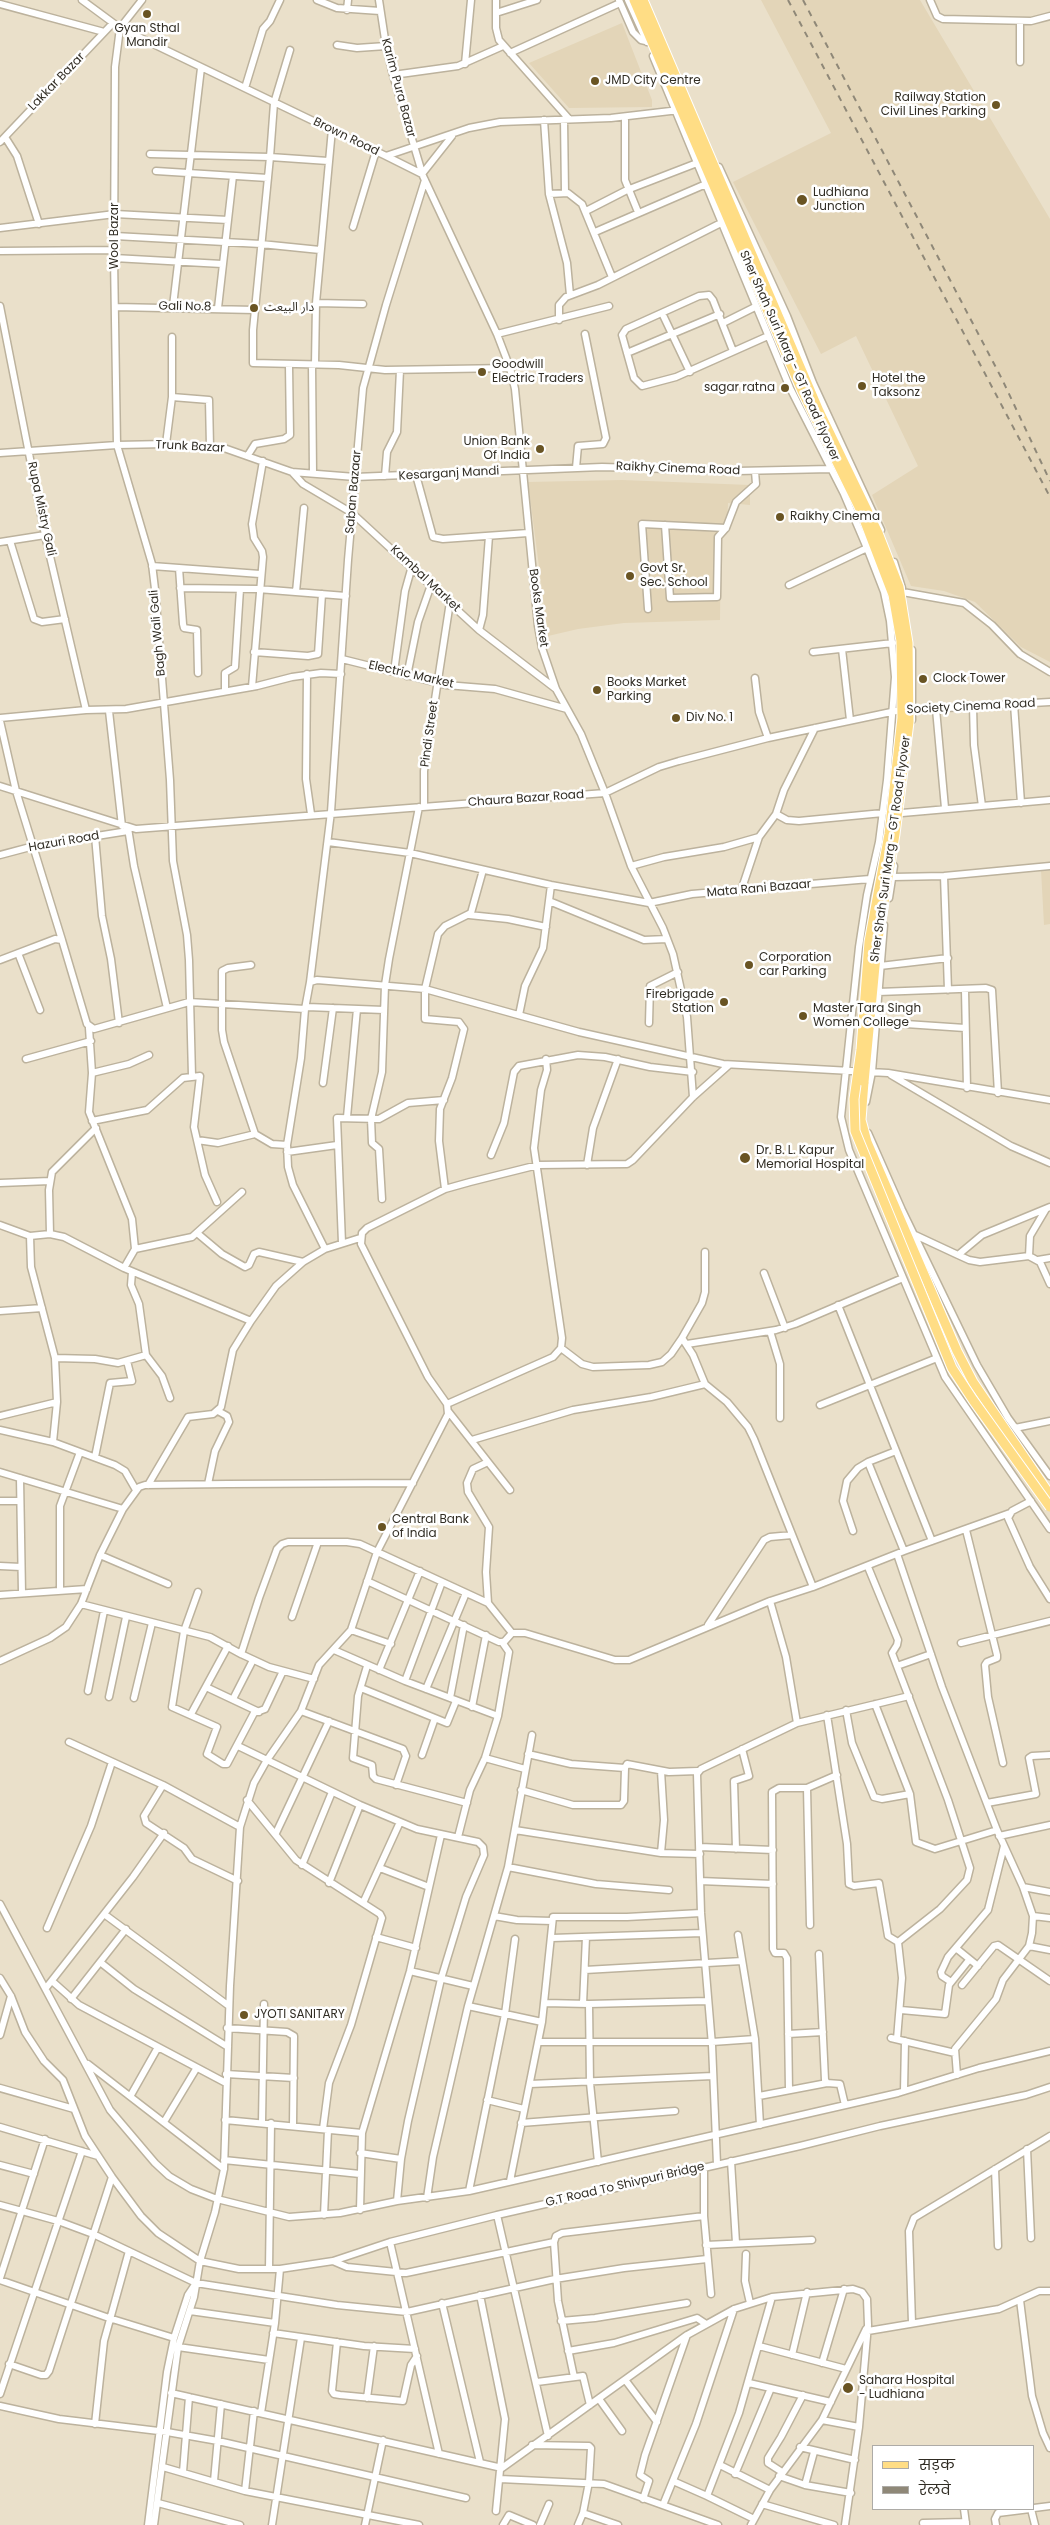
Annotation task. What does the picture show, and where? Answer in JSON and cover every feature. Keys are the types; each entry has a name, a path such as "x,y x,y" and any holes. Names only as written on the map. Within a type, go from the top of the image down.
{"main road":[{"name":"Sher Shah Suri Marg - GT Road Flyover","path":"634,0 802,391 860,510 893,595 901,641 902,718 889,834 869,942 861,1050 854,1099 855,1131 952,1368 972,1400 1050,1507"},
{"name":"Sher Shah Suri Marg - GT Road Flyover","path":"643,0 819,411 878,533 899,587 908,643 909,722 893,852 877,946 861,1120 867,1142 957,1351 974,1382 1050,1495"},
{"path":"647,0 660,30"}],"street":[{"name":"Brown Road","path":"82,0 120,28 386,156 453,135 468,128 500,122 625,117 675,112 692,106"},
{"path":"120,28 142,0"},
{"path":"245,88 263,29 270,21 280,0"},
{"path":"317,0 329,6 347,10 380,10"},
{"path":"347,10 348,0"},
{"name":"Karim Pura Bazar","path":"379,0 386,46 393,75 423,177 497,334"},
{"path":"465,64 471,0"},
{"path":"496,0 497,36 503,46 566,119 565,193"},
{"path":"496,13 537,0"},
{"path":"628,0 790,388 831,469 867,548 884,592 893,643 895,677 883,813 867,895 846,1070 842,1117 849,1150 945,1378 1050,1529"},
{"path":"930,0 935,14 943,19 1020,21 1039,20 1050,16"},
{"path":"510,52 620,2 634,32 647,42"},
{"path":"0,4 104,32"},
{"path":"1020,21 1020,62"},
{"name":"Lakkar Bazar","path":"2,140 113,23"},
{"name":"Wool Bazar","path":"117,445 114,258 115,68 120,28"},
{"path":"647,42 654,40 660,30"},
{"path":"660,30 692,106 787,316 813,383 875,515 901,579 912,643 913,710 902,813 880,966 872,1072 865,1111 865,1125 913,1234 977,1365 1015,1428 1050,1476"},
{"path":"338,45 357,48 386,46"},
{"path":"393,75 465,64 503,46"},
{"path":"290,50 274,103 252,362 255,364 288,366 345,365 368,369 400,370 510,368"},
{"path":"173,306 182,216 201,68"},
{"path":"625,117 623,160 627,190 638,212"},
{"path":"544,120 549,194 568,262 570,295"},
{"path":"313,473 313,365 316,303 332,130"},
{"path":"386,156 423,177 453,135"},
{"path":"2,140 17,156 39,224"},
{"path":"353,228 376,151"},
{"path":"150,154 270,157 328,161"},
{"path":"586,211 627,190 697,163"},
{"path":"156,171 268,178"},
{"path":"218,308 233,176"},
{"name":"Saban Bazaar","path":"325,1249 293,1185 287,1149 301,1058 331,812 352,513 363,388 423,177"},
{"path":"595,232 706,184"},
{"path":"549,194 565,193 577,198 586,211 612,277"},
{"path":"0,228 115,214 182,216 228,220"},
{"path":"559,320 560,302 570,295 612,277 721,222"},
{"path":"115,236 261,244 320,250"},
{"path":"0,251 114,250"},
{"path":"114,258 222,264"},
{"path":"733,351 714,300 705,294 624,331 622,338 634,378 642,386 651,385 690,372 768,336"},
{"path":"316,303 362,304"},
{"name":"Rupa Mistry Gali","path":"0,306 46,535 86,710"},
{"name":"Gali No.8","path":"115,306 173,306 255,310"},
{"path":"497,334 610,306"},
{"path":"723,323 756,307"},
{"path":"662,313 690,372"},
{"path":"627,353 720,314"},
{"name":"Books Market","path":"497,334 510,368 515,389 539,636 556,689 581,734 605,793 631,866 668,939 678,972 687,1017 692,1059 693,1097"},
{"path":"576,468 578,446 603,444 606,438 585,334"},
{"path":"166,444 172,397 172,338"},
{"path":"248,455 255,444 284,439 290,435 288,366"},
{"path":"385,476 387,452 397,432 400,370"},
{"path":"172,397 209,400 210,447"},
{"name":"Trunk Bazar","path":"0,453 117,445 166,444 232,450 292,472 375,477"},
{"name":"Bagh Wali Gali","path":"117,445 152,566 173,825 173,861 187,935 190,969 189,1002 192,1076 201,1078 194,1122 197,1140"},
{"path":"252,687 258,590 263,555 254,538 252,524 263,461"},
{"name":"Raikhy Cinema Road","path":"524,471 576,468 755,471 831,469"},
{"name":"Kesarganj Mandi","path":"375,477 524,471"},
{"path":"665,525 670,598 717,597 718,537 726,528 736,502 756,484 755,471"},
{"name":"Kambal Market","path":"292,472 303,484 352,513 412,566 478,630 556,689"},
{"path":"416,475 433,538 443,539 528,533"},
{"path":"296,592 304,508"},
{"path":"648,608 642,524 726,528"},
{"path":"0,542 46,535"},
{"path":"478,630 483,614 489,536"},
{"path":"10,541 34,619 42,622 65,619"},
{"path":"789,585 867,548"},
{"path":"152,566 260,574"},
{"path":"394,672 405,590 412,566"},
{"path":"179,568 183,626 197,630 198,673"},
{"path":"407,676 418,622 431,585"},
{"path":"180,588 240,589 346,596"},
{"path":"225,691 225,673 235,667 240,589"},
{"path":"884,592 903,591 964,603 986,619 1020,654 1050,672"},
{"path":"254,652 308,656 318,654 322,594"},
{"name":"Pindi Street","path":"382,1199 379,1149 372,1143 371,1119 382,1072 385,985 395,921 422,807 424,771 450,602"},
{"path":"813,652 893,643"},
{"path":"842,649 850,720"},
{"name":"Electric Market","path":"342,659 437,684 488,687 567,709"},
{"path":"307,674 306,779 311,814"},
{"path":"124,1268 135,1249 134,1225 89,1112 92,1073 89,1028 16,791 1,734 0,720 86,710 109,711 252,687 307,674 341,674"},
{"path":"755,678 759,712 768,738"},
{"name":"Society Cinema Road","path":"892,712 1050,702"},
{"path":"1014,704 1021,803"},
{"path":"973,706 974,745 982,806"},
{"path":"936,709 945,808"},
{"path":"109,711 126,828 167,1008"},
{"name":"Chaura Bazar Road","path":"126,828 148,828 331,812 605,793 659,767 768,738 892,712"},
{"path":"741,891 759,837 776,814 784,790 815,728"},
{"path":"0,786 126,828"},
{"path":"902,813 1050,800"},
{"path":"776,814 787,820 799,821 883,813"},
{"name":"Hazuri Road","path":"0,855 34,846 94,836 126,828"},
{"path":"94,836 102,916 119,1023"},
{"path":"631,866 664,857 709,850 759,837"},
{"path":"328,842 410,853 551,885 649,903"},
{"path":"893,877 944,876 1050,866"},
{"path":"469,915 473,909 482,870"},
{"path":"944,876 948,990"},
{"name":"Mata Rani Bazaar","path":"649,903 692,894 870,882"},
{"path":"519,1015 525,986 543,948 551,885"},
{"path":"550,901 644,940 668,939"},
{"path":"445,1190 439,1141 440,1109 452,1078 464,1028 459,1022 425,1019 426,989 438,934 445,926 469,915 508,919 546,927"},
{"path":"0,960 55,939 63,943"},
{"path":"18,953 40,1010"},
{"path":"880,966 948,958"},
{"path":"251,965 228,968 222,971 222,1004 224,1042 254,1134 272,1144 287,1149 337,1145"},
{"path":"649,1023 650,986 678,972"},
{"path":"310,982 317,980 426,989 578,1032 692,1059 729,1065 888,1073 967,1088 1050,1100"},
{"path":"878,992 986,988 992,990 998,1092"},
{"path":"965,990 967,1088"},
{"path":"89,1028 97,1029 189,1002 384,1010"},
{"path":"323,1083 333,1008"},
{"path":"346,1117 357,1009"},
{"path":"876,1022 965,1028"},
{"path":"26,1060 91,1041"},
{"path":"92,1073 129,1064 149,1055"},
{"path":"491,1155 504,1123 516,1068 546,1059 578,1056 618,1059 650,1067 692,1072"},
{"path":"148,2525 178,2347 190,2311 200,2260 224,2169 224,2120 229,2006 240,1827 247,1800 266,1760 301,1711 322,1660 334,1650 351,1630 377,1552 413,1483 448,1408 553,1357 561,1348 562,1338 534,1141 541,1090 547,1076 546,1059"},
{"path":"587,1165 593,1128 618,1059"},
{"path":"148,1485 188,1417 213,1414 222,1407 234,1350 251,1321 276,1286 303,1262 325,1249 360,1238 367,1228 445,1190 538,1165 620,1165 634,1160 693,1097 729,1065"},
{"path":"888,1073 1011,1146 1050,1163"},
{"path":"92,1121 147,1110 180,1080 192,1076"},
{"path":"342,1243 336,1120 339,1117 371,1119 385,1117 408,1103 444,1100"},
{"path":"50,1234 50,1181 55,1167 96,1128"},
{"path":"218,1202 205,1176 197,1140 218,1143 254,1134"},
{"path":"0,1183 50,1181"},
{"path":"135,1249 184,1239 197,1233 242,1192"},
{"path":"958,1255 982,1235 1003,1224 1048,1208"},
{"path":"1029,1256 1030,1236 1048,1208"},
{"path":"0,1226 30,1236 50,1234 68,1239 132,1272 251,1321"},
{"path":"197,1233 222,1254 244,1267 249,1265 254,1254 259,1252 303,1262"},
{"path":"913,1234 968,1260 980,1262 1029,1256 1038,1260 1050,1258"},
{"path":"30,1236 31,1267 55,1358 57,1402 53,1442"},
{"path":"360,1238 428,1377 448,1408 510,1490"},
{"path":"561,1348 585,1366 649,1366 667,1358 682,1338 704,1297 705,1252"},
{"path":"1038,1260 1050,1284"},
{"path":"132,1272 131,1285 139,1304 146,1355 162,1376 170,1398"},
{"path":"764,1273 785,1328"},
{"path":"688,1344 785,1328 903,1278"},
{"path":"838,1304 932,1540"},
{"path":"0,1311 42,1308"},
{"path":"770,1331 780,1364 780,1418"},
{"path":"682,1338 688,1344 705,1384 727,1402 748,1427 813,1588"},
{"path":"55,1358 95,1359 118,1363 146,1355"},
{"path":"820,1405 937,1358"},
{"path":"94,1457 110,1383 132,1381 127,1361"},
{"path":"472,1440 573,1410 651,1397 705,1384"},
{"path":"0,1416 57,1402"},
{"path":"208,1484 215,1451 229,1422 227,1416 218,1411"},
{"path":"1015,1428 1050,1421"},
{"path":"0,1430 53,1442 121,1467 136,1490"},
{"path":"853,1531 844,1506 843,1492 849,1478 868,1462 896,1451"},
{"path":"60,1590 59,1517 65,1490 80,1452"},
{"path":"488,1462 473,1469 467,1482 468,1492 489,1527 486,1572 488,1603"},
{"path":"868,1462 904,1551"},
{"path":"0,1472 123,1509"},
{"path":"20,1478 22,1593"},
{"path":"0,1661 63,1630 81,1604 100,1555 123,1509 136,1490 148,1485 413,1483"},
{"path":"0,1500 20,1501"},
{"path":"502,1642 512,1633 525,1633 576,1649 623,1660 637,1657 708,1625 770,1601 813,1588 932,1540 966,1530 1010,1513 1031,1501"},
{"path":"1010,1513 1008,1518 1012,1529 1030,1567 1050,1599"},
{"path":"966,1530 997,1657 986,1663 986,1675 988,1696 1003,1763"},
{"path":"708,1625 764,1540 770,1537 792,1536"},
{"path":"241,1654 258,1598 279,1546 288,1542 352,1542 377,1552 488,1603 512,1633"},
{"path":"292,1617 318,1542"},
{"path":"897,1554 931,1654 998,1833 1023,1886 1033,1916 1032,1933 1028,1946 1001,1983 996,1999 954,2053 957,2075"},
{"path":"100,1555 168,1584"},
{"path":"0,1566 22,1567"},
{"path":"868,1567 898,1640 898,1645 892,1653 970,1868 967,1880 940,1909 898,1942"},
{"path":"379,1670 391,1644 407,1598 420,1571"},
{"path":"367,1581 502,1642 509,1652 498,1716 485,1758 474,1780 458,1837"},
{"path":"404,1681 442,1582"},
{"path":"0,1595 87,1589"},
{"path":"198,1592 184,1631 172,1707 217,1727 207,1751 209,1755 226,1764 238,1746 254,1713 265,1709 284,1671"},
{"path":"426,1689 466,1593"},
{"path":"770,1601 786,1657 798,1722"},
{"path":"81,1604 210,1637 253,1660 314,1679"},
{"path":"88,1691 104,1611"},
{"path":"109,1697 126,1617"},
{"path":"962,1643 1050,1621"},
{"path":"134,1698 152,1623"},
{"path":"361,1688 449,1722 464,1626"},
{"path":"351,1630 391,1644"},
{"path":"472,1707 486,1636"},
{"path":"190,1714 228,1646"},
{"path":"334,1650 404,1681 498,1716"},
{"path":"897,1666 931,1654"},
{"path":"233,1699 253,1660"},
{"path":"367,1666 357,1701 353,1758 372,1765 373,1776 376,1779 467,1803"},
{"path":"206,1688 259,1712"},
{"path":"528,1754 571,1764 625,1768 630,1764 661,1771 698,1771 798,1722 909,1696"},
{"path":"875,1704 910,1794 916,1842 931,1849 998,1833 1050,1825"},
{"path":"846,1710 852,1743 874,1797 882,1800 910,1794"},
{"path":"301,1711 404,1751 406,1758 396,1785"},
{"path":"828,1715 847,1844 849,1884 854,1886 879,1883 888,1936 898,1942"},
{"path":"422,1755 435,1718"},
{"path":"276,1833 329,1721"},
{"path":"427,2198 433,2157 468,2006 508,1867 532,1735"},
{"path":"69,1742 163,1785 240,1827"},
{"path":"238,1746 332,1792 400,1822 440,1835 478,1842 483,1847 484,1855 466,1897 441,1978 401,2159 397,2201"},
{"path":"736,1849 734,1782 749,1775 742,1749"},
{"path":"987,1803 1036,1794 1029,1758 1032,1756 1050,1755"},
{"path":"485,1758 525,1769"},
{"path":"47,1928 90,1826 112,1762"},
{"path":"521,1790 573,1805 621,1805 624,1801 625,1768"},
{"path":"661,1771 664,1820 662,1853"},
{"path":"698,1771 701,1913 712,2042 717,2162"},
{"path":"789,2090 787,1958 784,1953 775,1953 773,1949 772,1792 779,1788 807,1788 837,1775"},
{"path":"163,1785 144,1819 148,1824 184,1848 192,1859 238,1881"},
{"path":"807,1788 810,1925"},
{"path":"302,1866 332,1792"},
{"path":"247,1800 302,1866 381,1916 351,2026 329,2083 324,2215"},
{"path":"329,1883 360,1805"},
{"path":"362,1903 400,1822"},
{"path":"515,1830 662,1853 736,1849 773,1850"},
{"path":"46,1988 164,1833"},
{"path":"360,2210 362,2133 410,1971 440,1835"},
{"path":"951,1982 942,1976 941,1972 946,1961 988,1910 1004,1846"},
{"path":"508,1867 596,1884 669,1890"},
{"path":"380,1868 429,1887"},
{"path":"700,1880 773,1884"},
{"path":"1023,1886 1050,1892"},
{"path":"0,1904 46,1988 66,2030 86,2062 115,2117 155,2163 185,2186 217,2199 297,2218 360,2210 397,2201 468,2191 715,2136 904,2091 1050,2051"},
{"path":"510,2181 546,2002 552,1921 556,1915 627,1917 701,1913"},
{"path":"104,1914 229,2006"},
{"path":"494,1916 517,1920 552,1921"},
{"path":"1033,1916 1050,1918"},
{"path":"71,1999 126,1929"},
{"path":"552,1938 702,1933"},
{"path":"738,1935 755,2039 760,2125"},
{"path":"376,1937 416,1948"},
{"path":"586,1937 585,1970 590,2083 592,2118 598,2162"},
{"path":"468,2191 505,2014 515,1939"},
{"path":"898,1942 902,1978 898,2039 904,2091"},
{"path":"962,1984 998,1945 1050,1981"},
{"path":"1028,1946 1050,1950"},
{"path":"957,1949 978,1966"},
{"path":"819,1954 827,2083"},
{"path":"901,2010 945,2014 951,1982 969,1960"},
{"path":"585,1970 704,1965 742,1961"},
{"path":"100,1962 134,1990 228,2047"},
{"path":"410,1971 473,1986"},
{"path":"0,1978 11,1996 25,2032 44,2061 63,2080 81,2129 112,2178 141,2216 158,2233 200,2260"},
{"path":"52,1981 71,1999 157,2049 226,2084"},
{"path":"0,2036 11,1996"},
{"path":"546,2002 586,2004 707,2001"},
{"path":"262,2122 264,2004"},
{"path":"468,2006 542,2022"},
{"path":"228,2028 287,2032 294,2036 293,2125"},
{"path":"788,2034 823,2032"},
{"path":"538,2042 712,2042 755,2039"},
{"path":"898,2039 954,2053"},
{"path":"130,2095 157,2049"},
{"path":"86,2062 164,2122 186,2142 224,2169"},
{"path":"164,2122 196,2069"},
{"path":"226,2074 294,2078"},
{"path":"530,2084 590,2083 713,2076"},
{"path":"759,2096 827,2083 840,2084 846,2104"},
{"name":"G.T Road To Shivpuri Bridge","path":"200,2260 239,2268 270,2269 333,2261 390,2242 497,2215 704,2167 717,2162 731,2161 880,2126 1026,2095 1050,2087"},
{"path":"0,2088 74,2109"},
{"path":"487,2100 524,2109"},
{"path":"521,2123 675,2111"},
{"path":"224,2120 262,2122 362,2133"},
{"path":"270,2269 272,2213 271,2124"},
{"path":"0,2127 98,2156"},
{"path":"912,2323 909,2231 912,2222 917,2216 1050,2136"},
{"path":"45,2139 0,2279 34,2293 174,2338"},
{"path":"1027,2149 1032,2238"},
{"path":"0,2394 82,2151"},
{"path":"360,2153 401,2159"},
{"path":"224,2160 360,2174"},
{"path":"731,2161 736,2243"},
{"path":"0,2165 34,2174"},
{"path":"704,2167 704,2216 711,2294"},
{"path":"995,2170 998,2246"},
{"path":"9,2364 41,2375 47,2374 112,2178"},
{"path":"0,2205 58,2221 93,2234 196,2283 278,2296 407,2312 515,2286 624,2268 707,2259"},
{"path":"497,2215 507,2250 548,2436"},
{"path":"574,2377 561,2321 555,2279 554,2242 556,2236 562,2233 704,2216"},
{"path":"706,2245 812,2240"},
{"path":"390,2242 399,2273 439,2454"},
{"path":"333,2261 347,2267 399,2273 554,2242"},
{"path":"95,2424 104,2341 129,2251"},
{"path":"746,2254 746,2286 750,2302"},
{"path":"246,2490 250,2449 274,2333 280,2269"},
{"path":"154,2525 163,2467 167,2372 174,2338 188,2296 196,2283"},
{"path":"502,2468 532,2445 548,2436 626,2381 687,2335 734,2309 750,2302 772,2297 807,2292 844,2289 858,2290 865,2296 869,2304 868,2328 859,2427 845,2525"},
{"path":"822,2362 844,2289"},
{"path":"868,2328 998,2310 1038,2290 1050,2291"},
{"path":"792,2355 807,2292"},
{"path":"480,2295 505,2419 502,2468 496,2511"},
{"path":"707,2496 720,2465 748,2383 772,2297"},
{"path":"1020,2300 1032,2396 1043,2433 1050,2448"},
{"path":"442,2303 480,2462"},
{"path":"561,2321 594,2318 687,2303"},
{"path":"663,2506 696,2424 734,2309"},
{"path":"190,2311 275,2323"},
{"path":"568,2351 614,2343 697,2318 706,2324"},
{"path":"673,2481 707,2496 752,2522 770,2490 800,2447 822,2420 868,2328"},
{"path":"274,2333 416,2352"},
{"path":"642,2499 649,2480 642,2476 640,2472 687,2335"},
{"path":"272,2525 301,2338"},
{"path":"337,2342 332,2392 368,2398 404,2401 416,2352"},
{"path":"368,2398 374,2346"},
{"path":"759,2346 846,2369"},
{"path":"178,2347 269,2360"},
{"path":"537,2382 583,2376 590,2406"},
{"path":"626,2381 657,2422"},
{"path":"748,2383 832,2402"},
{"path":"735,2474 772,2388"},
{"path":"171,2393 502,2468"},
{"path":"803,2395 782,2437 768,2458 768,2463 781,2474 805,2485 851,2493"},
{"path":"183,2472 189,2397"},
{"path":"599,2399 622,2431"},
{"path":"214,2481 221,2404"},
{"path":"0,2406 95,2424 186,2435 218,2441 466,2498"},
{"path":"822,2420 859,2427"},
{"path":"365,2525 383,2440"},
{"path":"532,2445 589,2446 592,2452 589,2482 583,2513 578,2525"},
{"path":"800,2447 814,2452 855,2460"},
{"path":"805,2485 814,2452"},
{"path":"720,2465 770,2490"},
{"path":"163,2467 276,2497 419,2525"},
{"path":"500,2479 589,2482 615,2487 642,2499 718,2525"},
{"path":"158,2502 240,2525"},
{"path":"540,2525 549,2504"},
{"path":"762,2504 834,2525"},
{"path":"1035,2508 1050,2506"},
{"path":"923,2523 966,2523 964,2510"},
{"path":"996,2525 995,2519 998,2513 1024,2510"},
{"path":"1032,2510 1035,2525"},
{"path":"583,2513 618,2525"},
{"path":"503,2525 509,2516 533,2525"}],"shaded area":[{"path":"761,0 920,0 1050,219 1050,662 1021,647 975,602 944,591 911,586 872,495 918,466 856,336 821,354 733,182 831,133"},
{"name":"JMD City Centre","path":"622,23 652,100 652,107 569,108 529,63"},
{"name":"Govt Sr. Sec. School","path":"622,480 750,485 750,505 728,503 727,529 721,532 720,620 624,623 578,629 548,636 528,482"},
{"path":"1050,869 1050,924 1044,925 1041,870"}],"railway":[{"path":"788,0 1050,497"},
{"path":"803,0 1002,379 1050,481"}],"place":[{"name":"Gyan Sthal Mandir","path":"147,14"},
{"name":"JMD City Centre","path":"595,81"},
{"name":"Railway Station Civil Lines Parking","path":"996,105"},
{"name":"Ludhiana Junction","path":"802,200"},
{"name":"دار البیعت","path":"254,308"},
{"name":"Goodwill Electric Traders","path":"482,372"},
{"name":"Hotel the Taksonz","path":"862,386"},
{"name":"sagar ratna","path":"785,388"},
{"name":"Union Bank Of India","path":"540,449"},
{"name":"Raikhy Cinema","path":"780,517"},
{"name":"Govt Sr. Sec. School","path":"630,576"},
{"name":"Clock Tower","path":"923,679"},
{"name":"Books Market Parking","path":"597,690"},
{"name":"Div No. 1","path":"676,718"},
{"name":"Corporation car Parking","path":"749,965"},
{"name":"Firebrigade Station","path":"724,1002"},
{"name":"Master Tara Singh Women College","path":"803,1016"},
{"name":"Dr. B. L. Kapur Memorial Hospital","path":"745,1158"},
{"name":"Central Bank of India","path":"382,1527"},
{"name":"JYOTI SANITARY","path":"244,2015"},
{"name":"Sahara Hospital - Ludhiana","path":"848,2388"}]}
